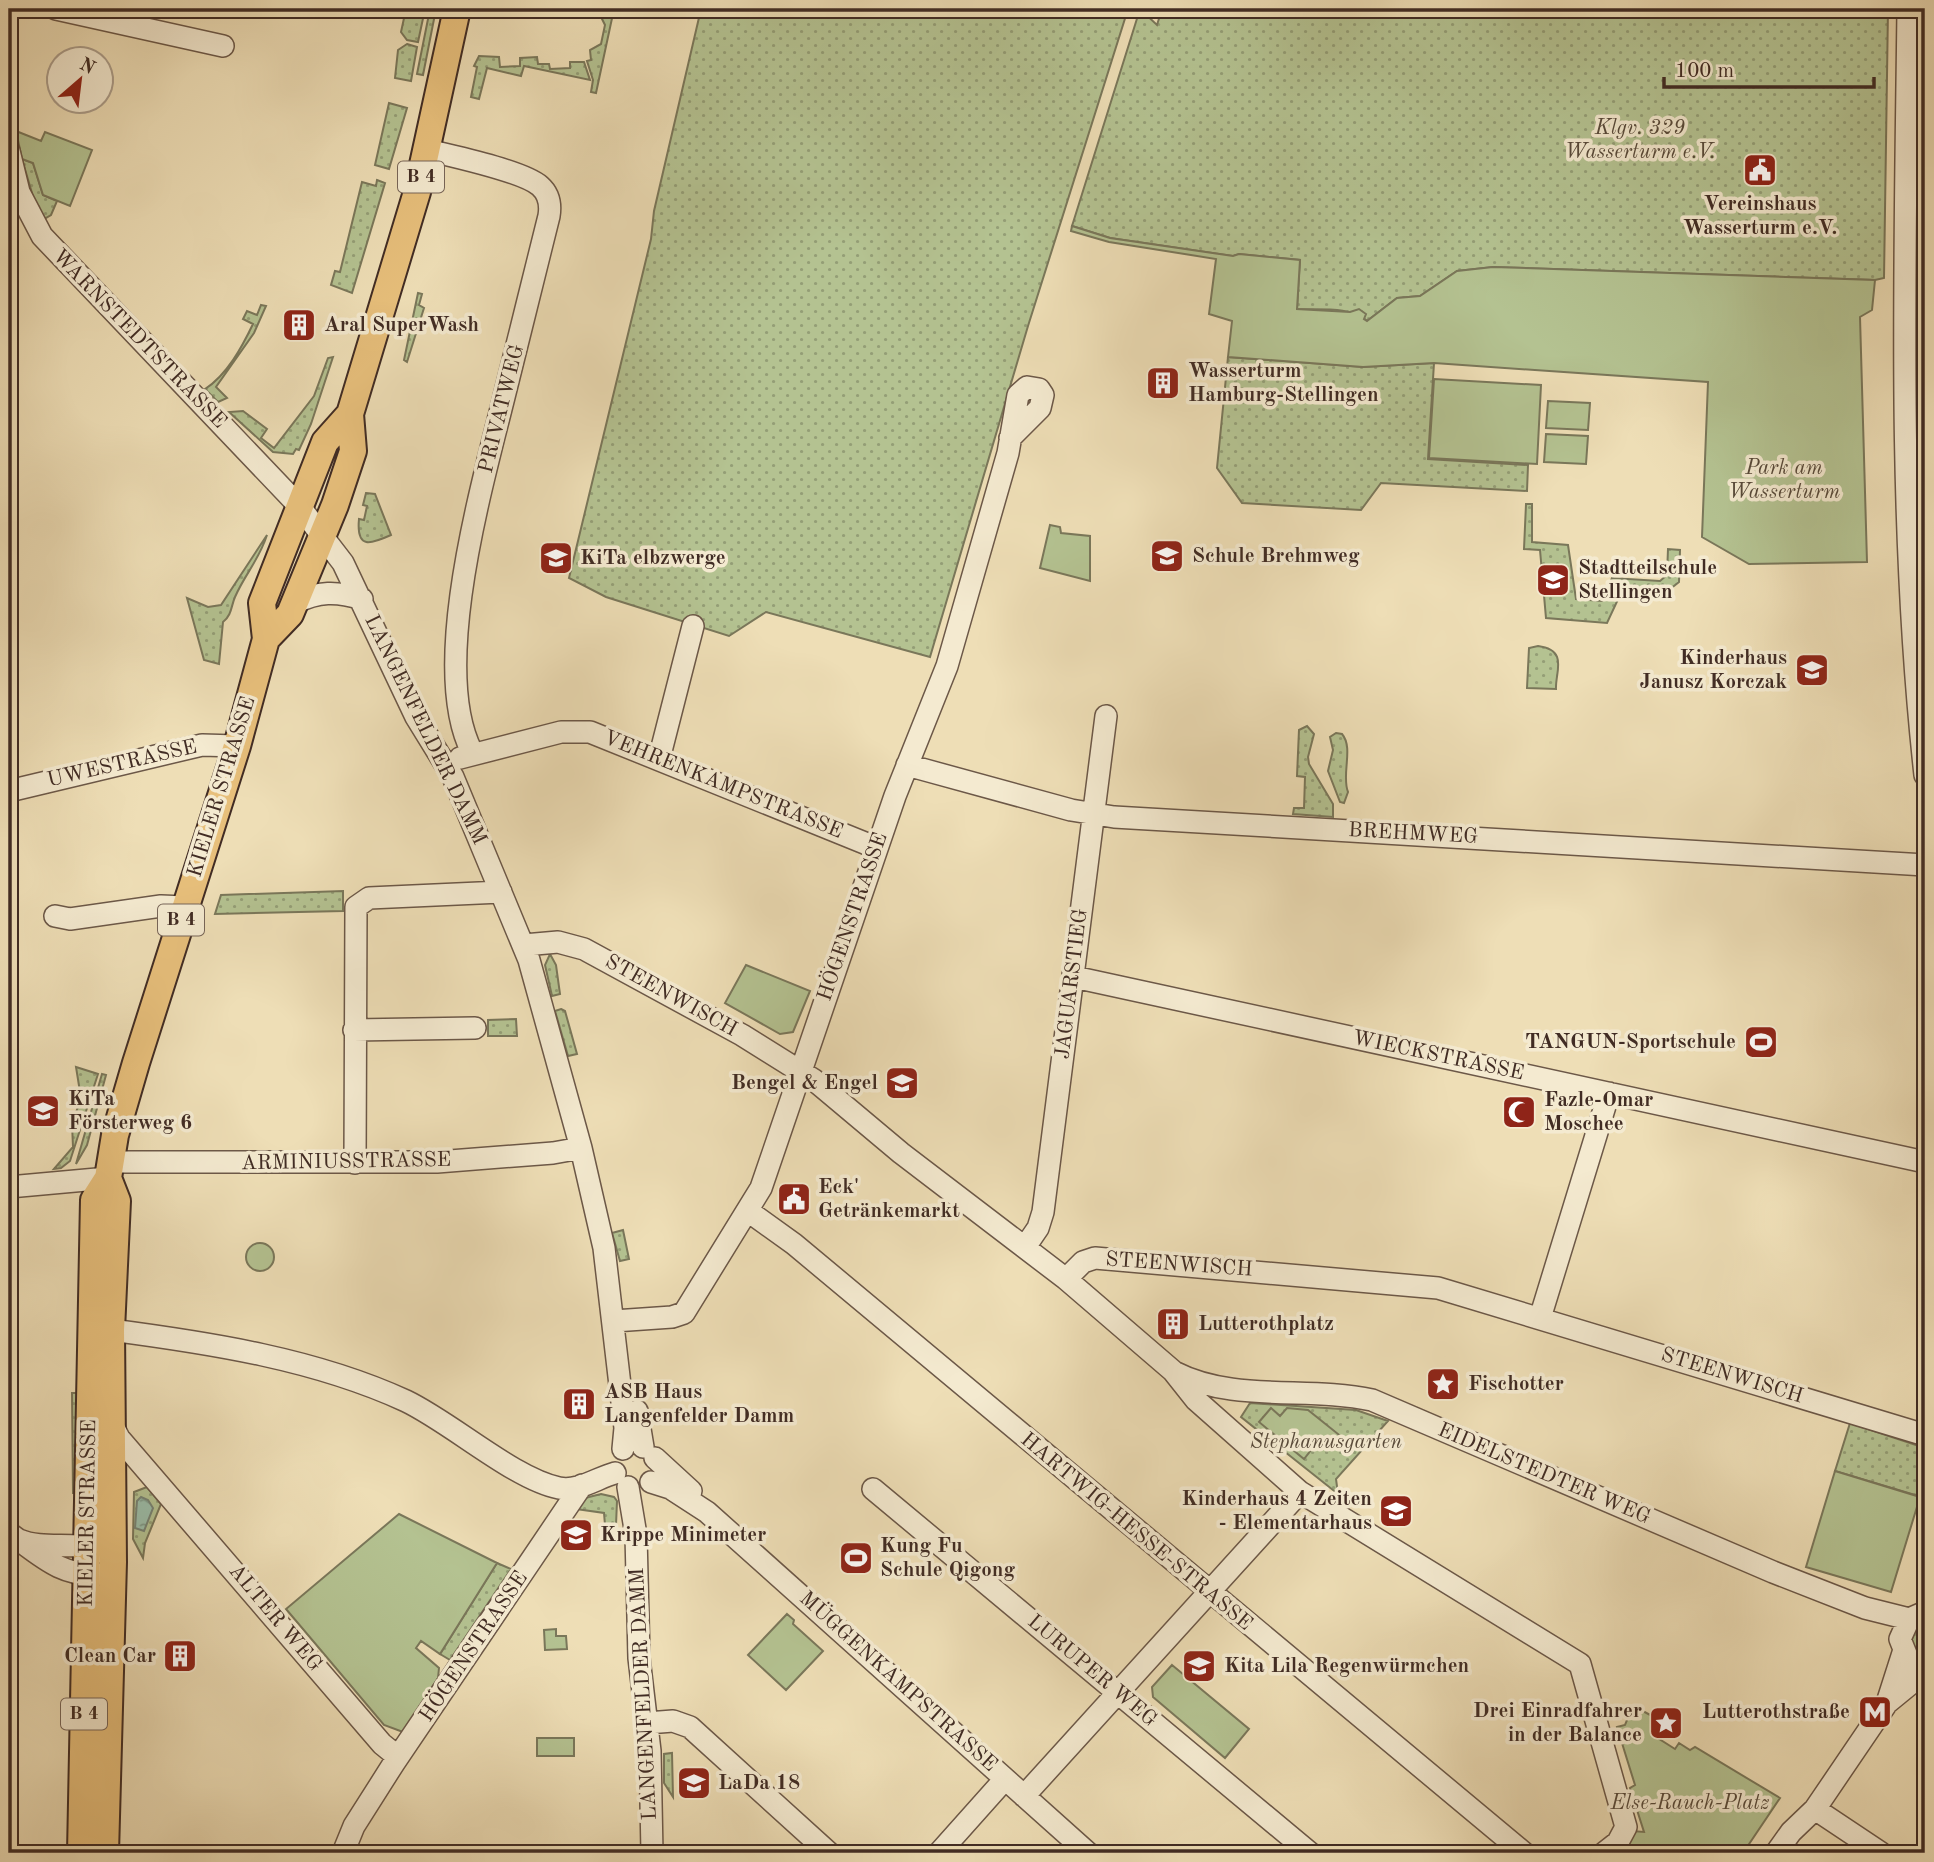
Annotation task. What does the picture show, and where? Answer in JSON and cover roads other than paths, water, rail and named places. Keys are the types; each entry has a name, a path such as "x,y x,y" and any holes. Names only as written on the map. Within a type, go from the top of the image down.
{"main road":[{"name":"KIELER STRASSE","path":"266,639 290,614 353,451 349,414 427,150 457,9"},
{"name":"KIELER STRASSE","path":"81,1853 94,1200 109,1170 129,1084 237,746 266,639 262,603 325,442 349,414"},
{"name":"KIELER STRASSE","path":"105,1853 113,1562 111,1330 117,1201 109,1170"}],"street":[{"path":"56,9 223,46"},
{"path":"1908,9 1903,369 1905,482 1925,775"},
{"name":"PRIVATWEG","path":"427,150 537,183 547,195 551,208 492,448 462,596 455,661 463,733 472,752"},
{"name":"WARNSTEDTSTRASSE","path":"9,151 19,192 42,236 300,508"},
{"name":"HÖGENSTRASSE","path":"620,1321 672,1317 684,1313 761,1188 826,992 962,620 1010,438"},
{"name":"LANGENFELDER DAMM","path":"300,508 323,534 362,599 415,717 446,765 469,813 524,945 581,1148 620,1321 641,1452 656,1472 635,1482"},
{"path":"295,603 322,593 341,593 362,599"},
{"path":"659,759 692,626"},
{"name":"JAGUARSTIEG","path":"1025,1247 1038,1228 1043,1212 1096,815 1106,716"},
{"name":"VEHRENKAMPSTRASSE","path":"446,765 472,752 561,732 585,731 877,848"},
{"name":"UWESTRASSE","path":"9,791 202,745 237,746"},
{"name":"BREHMWEG","path":"907,765 1096,815 1925,865"},
{"path":"355,1163 354,915 359,903 369,898 501,892"},
{"path":"55,915 70,919 161,906 185,907"},
{"name":"STEENWISCH","path":"524,945 558,942 584,949 742,1035 802,1071 911,1161 1066,1279 1083,1262 1095,1258 1438,1288 1925,1435"},
{"name":"WIECKSTRASSE","path":"1074,977 1925,1162"},
{"path":"354,1030 475,1028"},
{"path":"1540,1318 1609,1093"},
{"name":"ARMINIUSSTRASSE","path":"9,1187 109,1170 472,1160 581,1148"},
{"name":"HARTWIG-HESSE-STRASSE","path":"748,1211 787,1238 1209,1593 1524,1853"},
{"path":"1066,1279 1172,1371 1196,1400 1300,1492 1580,1664 1626,1827 1618,1842 1604,1853"},
{"path":"111,1330 272,1358 351,1380 426,1410 491,1453 542,1482 565,1489 582,1485 635,1482"},
{"name":"EIDELSTEDTER WEG","path":"1172,1371 1212,1386 1348,1395 1371,1400 1910,1629"},
{"name":"ALTER WEG","path":"111,1422 118,1438 382,1744 398,1757"},
{"name":"LANGENFELDER DAMM","path":"641,1452 615,1460 635,1482 639,1658 647,1723 652,1853"},
{"name":"MÜGGENKAMPSTRASSE","path":"641,1452 689,1488 707,1511 1088,1853"},
{"path":"112,1488 117,1478 129,1471 143,1472 153,1477"},
{"name":"MÜGGENKAMPSTRASSE","path":"635,1482 670,1488 707,1511"},
{"name":"HÖGENSTRASSE","path":"346,1846 398,1757 582,1485"},
{"name":"LURUPER WEG","path":"873,1489 1310,1853"},
{"path":"1024,1796 1300,1492"},
{"path":"14,1536 45,1548 88,1548 113,1562 103,1573 88,1574 55,1566 14,1536"},
{"path":"1887,1703 1909,1685 1923,1668 1910,1629"},
{"path":"1776,1853 1791,1832 1815,1810 1887,1703 1910,1629"},
{"path":"647,1723 673,1721 690,1727 829,1853"},
{"path":"939,1853 1005,1779"},
{"path":"1794,1853 1815,1810"},
{"path":"1815,1810 1881,1853"}],"water":[{"path":"141,1497 148,1500 153,1508 144,1531 135,1528 137,1501"}],"place":[{"name":"Vereinshaus Wasserturm e.V.","path":"1760,170"},
{"name":"Aral SuperWash","path":"299,325"},
{"name":"Wasserturm Hamburg-Stellingen","path":"1163,383"},
{"name":"Schule Brehmweg","path":"1167,556"},
{"name":"KiTa elbzwerge","path":"556,558"},
{"name":"Stadtteilschule Stellingen","path":"1553,580"},
{"name":"Kinderhaus Janusz Korczak","path":"1812,670"},
{"name":"TANGUN-Sportschule","path":"1761,1042"},
{"name":"Bengel & Engel","path":"902,1083"},
{"name":"KiTa Försterweg 6","path":"43,1111"},
{"name":"Fazle-Omar Moschee","path":"1519,1112"},
{"name":"Eck' Getränkemarkt","path":"794,1199"},
{"name":"Lutterothplatz","path":"1173,1324"},
{"name":"Fischotter","path":"1443,1384"},
{"name":"ASB Haus Langenfelder Damm","path":"579,1404"},
{"name":"Kinderhaus 4 Zeiten - Elementarhaus","path":"1396,1511"},
{"name":"Krippe Minimeter","path":"576,1535"},
{"name":"Kung Fu Schule Qigong","path":"856,1558"},
{"name":"Clean Car","path":"180,1656"},
{"name":"Kita Lila Regenwürmchen","path":"1199,1666"},
{"name":"Lutterothstraße","path":"1875,1712"},
{"name":"Drei Einradfahrer in der Balance","path":"1666,1723"},
{"name":"LaDa 18","path":"694,1783"}],"park label":[{"name":"Klgv. 329 Wasserturm e.V.","path":"1640,140"},
{"name":"Park am Wasserturm","path":"1784,480"},
{"name":"Stephanusgarten","path":"1326,1442"},
{"name":"Else-Rauch-Platz","path":"1690,1803"}]}
